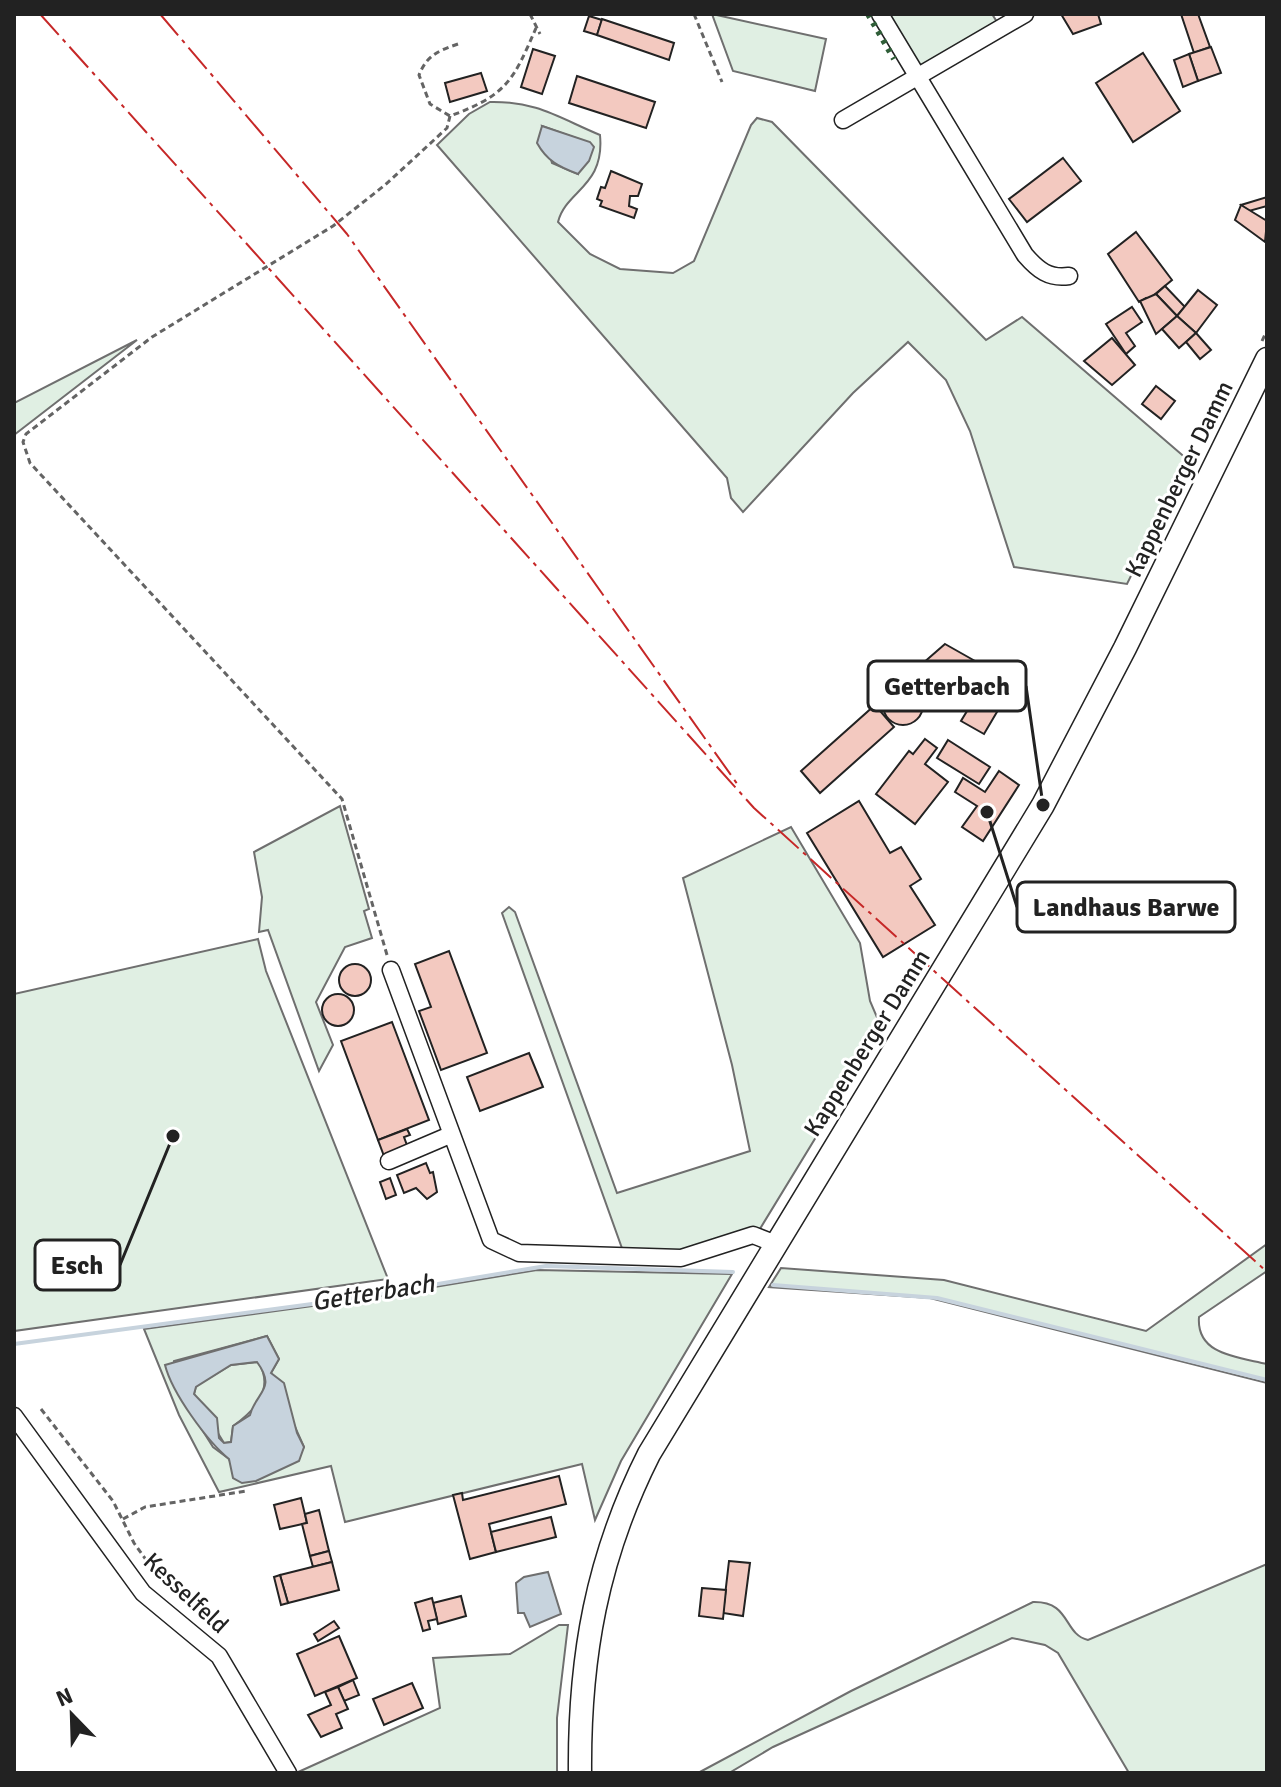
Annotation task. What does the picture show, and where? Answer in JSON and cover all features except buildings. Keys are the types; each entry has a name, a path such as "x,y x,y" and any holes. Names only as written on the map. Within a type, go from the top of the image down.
{"main road":[{"name":"Kappenberger Damm","path":"580,1773 589,1634 610,1542 649,1454 1043,805 1125,648 1267,359"}],"street":[{"path":"880,14 1025,255 1036,268 1055,278 1069,276"},
{"path":"843,120 1025,14"},
{"path":"391,970 483,1224 491,1240 505,1250 681,1258 753,1235 776,1244"},
{"path":"389,1161 450,1135"},
{"name":"Kesselfeld","path":"15,1420 136,1584 219,1656 288,1773"}],"path":[{"path":"530,14 540,34"},
{"path":"694,14 722,82"},
{"path":"391,970 342,799 30,463 23,442 26,434 152,337 343,218 385,185 447,128 450,116 502,90 515,75 536,28"},
{"path":"450,116 430,104 419,75 424,62 434,53 458,44"},
{"path":"41,1409 113,1501 134,1543 154,1571 216,1616"},
{"path":"123,1519 145,1507 246,1491"}],"green space":[{"path":"712,14 826,39 815,91 733,71"},
{"path":"888,14 992,14 997,22 920,68"},
{"path":"490,102 521,104 600,135 597,166 562,211 558,222 590,254 620,269 673,273 694,261 751,125 757,118 772,122 986,340 1022,317 1188,460 1127,584 1014,567 970,431 946,380 908,342 853,393 743,512 731,498 727,478 437,145 469,114","holes":["542,126 581,140 578,174 552,163"]},
{"path":"137,340 14,435 14,403"},
{"path":"340,806 369,909 364,911 372,938 345,947 316,1002 333,1045 319,1071 268,930 259,932 262,897 254,852"},
{"path":"791,827 860,943 870,1001 882,1029 755,1237 690,1253 623,1251 502,913 509,907 515,912 617,1193 750,1151 732,1065 683,878"},
{"path":"258,939 266,971 388,1279 14,1331 14,994"},
{"path":"1267,1244 1267,1271 1199,1317 1200,1330 1212,1347 1232,1356 1267,1364 1267,1383 930,1298 769,1287 781,1268 944,1280 1146,1331"},
{"path":"537,1270 732,1274 621,1461 595,1520 582,1464 345,1522 331,1466 219,1492 179,1415 144,1329 356,1300","holes":["267,1336 279,1359 271,1373 304,1447 300,1454 234,1470 229,1459 213,1447 172,1382 174,1361"]},
{"path":"258,1362 264,1381 260,1398 249,1413 233,1426 231,1442 224,1443 194,1394 196,1386 231,1365"},
{"path":"1267,1564 1267,1773 1129,1773 1058,1653 1045,1645 1012,1638 773,1747 729,1773 698,1773 851,1691 1033,1602 1054,1607 1080,1637 1088,1640"},
{"path":"559,1625 568,1625 557,1718 557,1773 296,1773 440,1708 433,1658 510,1654"}],"shaded area":[{"path":"542,126 590,142 594,147 589,161 578,174 554,163 541,149 537,143"},
{"path":"267,1336 279,1359 271,1373 284,1383 297,1433 304,1447 299,1461 256,1481 242,1483 233,1478 229,1459 191,1416 165,1365","holes":["257,1362 263,1371 265,1385 250,1415 233,1426 231,1442 224,1443 219,1438 217,1418 194,1394 196,1387 231,1365"]},
{"path":"548,1572 561,1614 530,1627 524,1613 518,1613 516,1583 524,1577"}],"waterway":[{"name":"Getterbach","path":"14,1344 342,1300 546,1266 733,1272"},
{"name":"Getterbach","path":"773,1285 937,1298 1267,1380"}],"hedge":[{"path":"868,14 894,59"}],"power":[{"path":"40,14 754,808 1267,1272"},
{"path":"160,14 347,234 738,785"}],"place":[{"name":"Getterbach","path":"1043,805"},
{"name":"Landhaus Barwe","path":"987,812"},
{"name":"Esch","path":"173,1136"}]}
